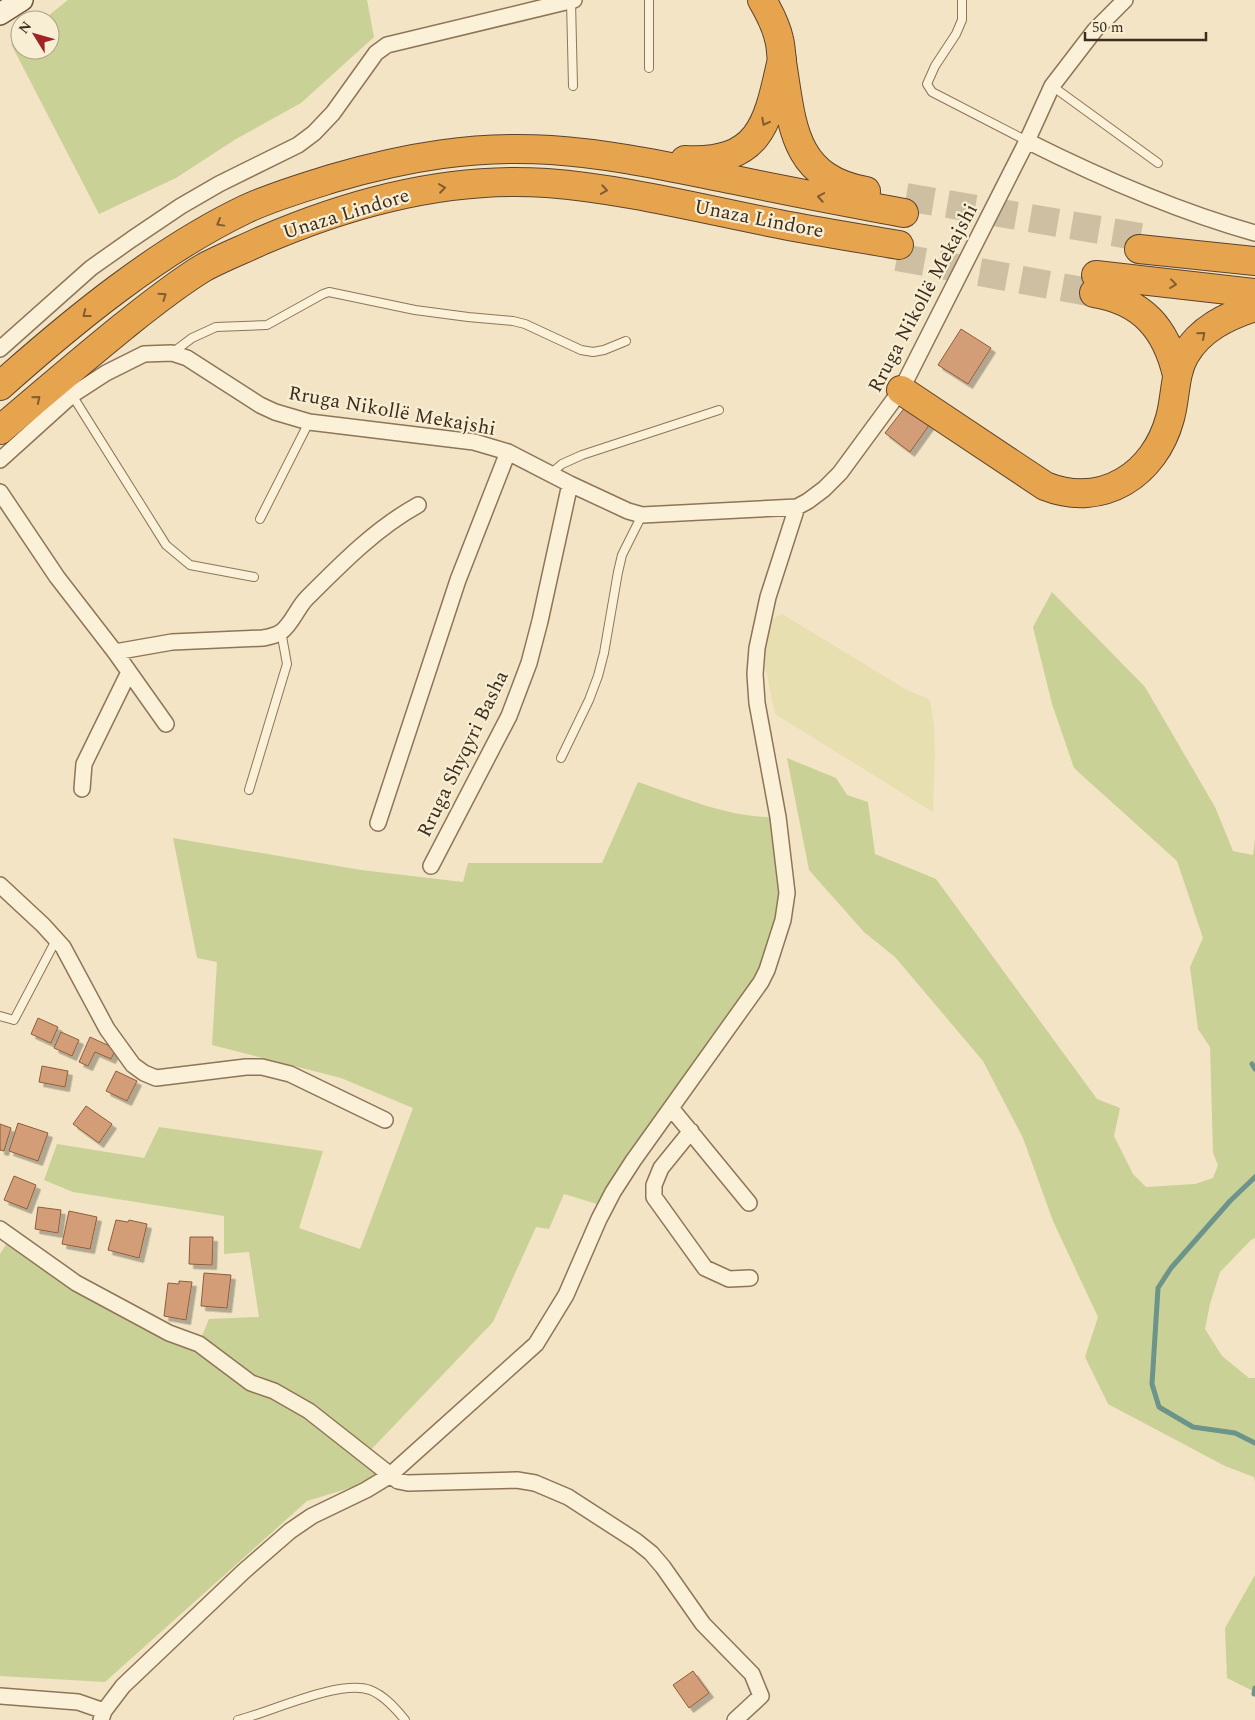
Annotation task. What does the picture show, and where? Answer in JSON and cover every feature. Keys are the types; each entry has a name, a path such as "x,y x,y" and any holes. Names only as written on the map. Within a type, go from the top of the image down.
{"highway":[{"path":"248,208 264,196 313,178 376,160 428,149 485,144 539,144 666,159 702,161 716,160 732,155 752,140 768,118 782,59 778,33 771,15 762,0"},
{"name":"Unaza Lindore","path":"0,386 40,350 162,258 248,208 303,187 410,158 457,151 509,148 552,150 645,162 792,192 905,205 837,183 812,164 800,147 792,125 782,59"},
{"name":"Unaza Lindore","path":"0,430 149,306 203,268 323,216 366,202 410,192 462,185 516,182 547,183 670,201 848,236 898,251"},
{"path":"1140,243 1250,260"},
{"path":"1177,375 1172,355 1158,328 1127,302 1109,296 1095,284 1255,294"},
{"path":"901,390 1045,486 1065,492 1094,492 1125,482 1141,470 1154,454 1164,438 1177,375 1184,356 1199,336 1224,318 1255,307"}],"main road":[{"path":"0,14 22,0"}],"street":[{"path":"0,349 91,268 132,239 204,193 257,164 298,145 314,133 333,113 376,53 387,45 572,0"},
{"name":"Rruga Nikollë Mekajshi","path":"0,460 72,395 106,373 144,354 172,353 187,358 260,405 275,412 308,422 474,442 508,452 570,484 628,511 642,515 797,507 824,488 840,472 901,390 1027,142 1052,86 1096,30 1125,0"},
{"path":"1027,142 1127,188 1224,224 1255,232"},
{"path":"378,824 458,580 508,452"},
{"name":"Rruga Shyqyri Basha","path":"431,866 509,716 529,663 570,484"},
{"path":"0,492 57,577 115,652 166,724"},
{"path":"115,652 172,642 273,636 281,631 304,600 375,534 397,517 418,505"},
{"path":"0,1696 78,1702 103,1716 123,1686 270,1548 312,1516 366,1490 389,1476 536,1344 566,1295 604,1206 633,1161 761,982 767,970 783,920 787,893 786,877 778,817 757,703 755,674 757,648 764,612 797,507"},
{"path":"82,789 84,764 129,672"},
{"path":"0,885 62,947 107,1029 133,1065 144,1073 156,1078 246,1067 262,1067 290,1074 384,1120"},
{"path":"671,1108 749,1203"},
{"path":"691,1131 661,1168 654,1185 654,1197 705,1268 729,1279 750,1278"},
{"path":"0,1229 76,1283 169,1333 199,1344 250,1383 274,1391 309,1411 389,1476 398,1481 492,1479 535,1483 568,1497 636,1542 663,1567 703,1624 752,1674 761,1696 735,1720"}],"lane":[{"path":"572,0 573,86"},
{"path":"649,0 649,68"},
{"path":"962,0 962,20 956,34 935,66 927,84 932,92 1027,142"},
{"path":"1052,86 1158,163"},
{"path":"172,353 192,338 216,327 267,325 330,292 415,310 468,318 513,321 525,324 581,350 593,352 604,350 626,341"},
{"path":"72,395 166,545 190,565 254,577"},
{"path":"550,474 562,464 582,455 719,410"},
{"path":"260,519 308,422"},
{"path":"561,758 589,700 598,676 622,555 642,515"},
{"path":"249,790 287,664 281,631"},
{"path":"0,1016 14,1020 56,940"},
{"path":"238,1720 329,1691 353,1687 371,1690 392,1705 405,1720"}],"shaded area":[{"path":"782,614 907,690 930,700 934,725 935,752 933,812 775,714 764,661 770,620"}],"green space":[{"path":"68,0 367,0 374,37 301,103 236,139 176,178 99,214 19,60 60,60 60,10 56,10"},
{"path":"1052,592 1145,687 1215,807 1233,851 1253,855 1255,838 1255,1238 1220,1272 1210,1304 1205,1329 1222,1356 1249,1378 1255,1378 1255,1482 1254,1477 1225,1466 1108,1404 1085,1357 1098,1317 1053,1221 1023,1138 983,1061 895,957 864,932 809,870 787,758 836,778 847,795 868,802 875,854 936,879 1097,1099 1120,1108 1114,1136 1133,1174 1146,1187 1195,1184 1213,1178 1218,1165 1213,1153 1210,1047 1198,1029 1190,967 1203,938 1177,861 1074,768 1052,704 1033,627"},
{"path":"638,782 725,811 760,817 778,817 786,877 767,970 604,1206 564,1194 549,1229 536,1227 493,1322 365,1456 389,1476 307,1501 105,1682 0,1676 0,1254 11,1237 76,1283 199,1343 209,1319 259,1317 249,1252 224,1254 224,1216 73,1192 44,1180 57,1144 144,1158 159,1127 323,1151 299,1228 360,1249 413,1108 341,1078 212,1045 217,962 197,958 173,838 361,870 463,882 468,863 602,863"},
{"path":"1255,1575 1255,1692 1227,1678 1225,1628"}],"building":[{"path":"961,329 991,348 968,384 938,365"},
{"path":"906,406 930,424 910,452 885,433"},
{"path":"38,1018 58,1027 51,1043 31,1034"},
{"path":"61,1032 79,1040 72,1056 54,1048"},
{"path":"90,1037 116,1049 111,1059 95,1052 88,1066 79,1062"},
{"path":"42,1066 68,1071 65,1087 39,1082"},
{"path":"116,1071 137,1081 127,1101 106,1091"},
{"path":"86,1106 112,1124 99,1143 73,1124"},
{"path":"18,1123 48,1133 38,1161 9,1151"},
{"path":"0,1124 11,1128 4,1151 0,1150"},
{"path":"14,1176 36,1185 27,1209 4,1200"},
{"path":"38,1207 61,1210 58,1233 35,1229"},
{"path":"69,1211 97,1217 90,1249 62,1244"},
{"path":"116,1220 128,1222 129,1220 147,1224 139,1258 108,1250"},
{"path":"190,1237 213,1237 212,1265 189,1264"},
{"path":"204,1273 231,1275 227,1308 201,1306"},
{"path":"179,1281 192,1282 186,1320 164,1316 168,1283 179,1284"},
{"path":"693,1671 709,1693 689,1708 673,1685"}],"waterway":[{"path":"1252,1064 1255,1069"},
{"path":"1255,1177 1230,1201 1171,1268 1158,1288 1152,1384 1159,1407 1193,1427 1235,1433 1255,1443"},
{"path":"1254,1694 1255,1688"}],"tunnel":[{"path":"906,197 1141,237"},
{"path":"897,257 1094,293"}]}
